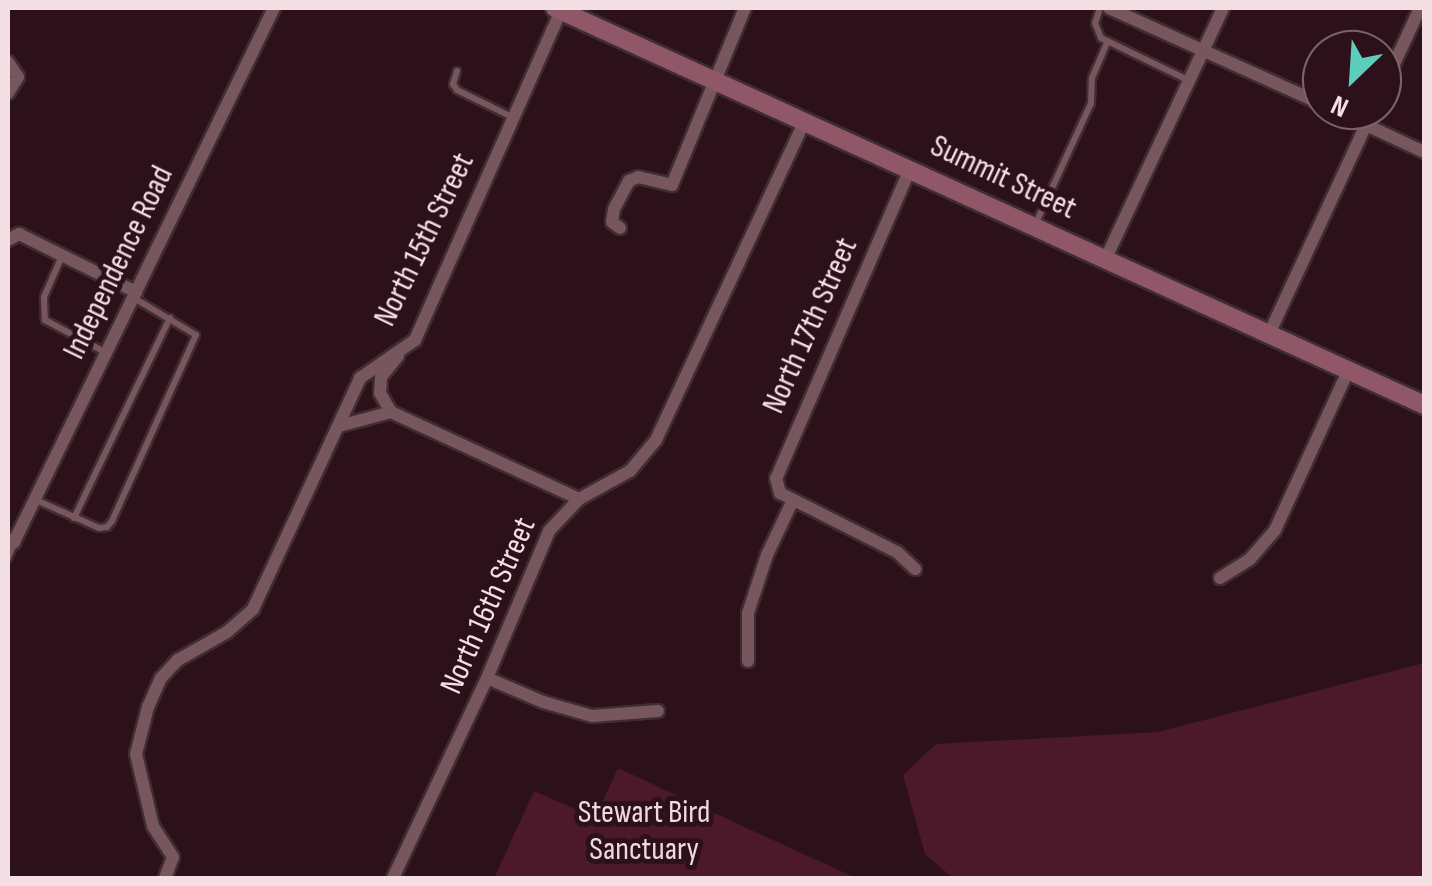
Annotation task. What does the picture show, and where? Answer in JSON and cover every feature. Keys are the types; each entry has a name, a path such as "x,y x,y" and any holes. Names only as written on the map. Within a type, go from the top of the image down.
{"main road":[{"name":"Summit Street","path":"560,8 1424,405"}],"street":[{"name":"Independence Road","path":"11,541 35,500 274,8"},
{"name":"North 15th Street","path":"165,878 174,857 153,826 136,754 148,706 161,678 178,660 227,632 254,609 360,378 415,340 560,8"},
{"path":"620,228 612,222 614,209 629,181 638,177 672,185 745,8"},
{"path":"1109,8 1302,95"},
{"path":"1106,258 1223,8"},
{"path":"1402,47 1420,8"},
{"path":"8,62 18,77 8,93"},
{"name":"North 16th Street","path":"392,878 488,678 550,531 578,499 630,471 656,440 806,121"},
{"path":"1269,334 1363,130"},
{"path":"1378,130 1424,152"},
{"name":"North 17th Street","path":"794,500 780,493 776,478 910,169"},
{"path":"8,240 19,234 134,295"},
{"path":"399,354 381,378 380,393 391,412 578,499"},
{"path":"1220,578 1250,559 1275,530 1348,370"},
{"path":"339,426 391,412"},
{"path":"748,661 748,614 756,582 794,500 897,552 915,569"},
{"path":"488,678 543,702 592,716 658,711"}],"lane":[{"path":"1100,8 1095,23 1108,42 1189,80"},
{"path":"1035,226 1091,103 1092,78 1108,42"},
{"path":"458,70 453,84 457,90 514,117"},
{"path":"62,256 44,297 45,320 106,353"},
{"path":"35,500 107,528 120,505 196,344 191,329 134,295"},
{"path":"74,518 170,318"},
{"path":"8,558 11,541"}],"green space":[{"path":"1424,663 1424,878 953,878 925,854 903,775 936,744 1158,732"},
{"name":"Stewart Bird Sanctuary","path":"618,768 856,878 494,878 534,791 595,818"}]}
